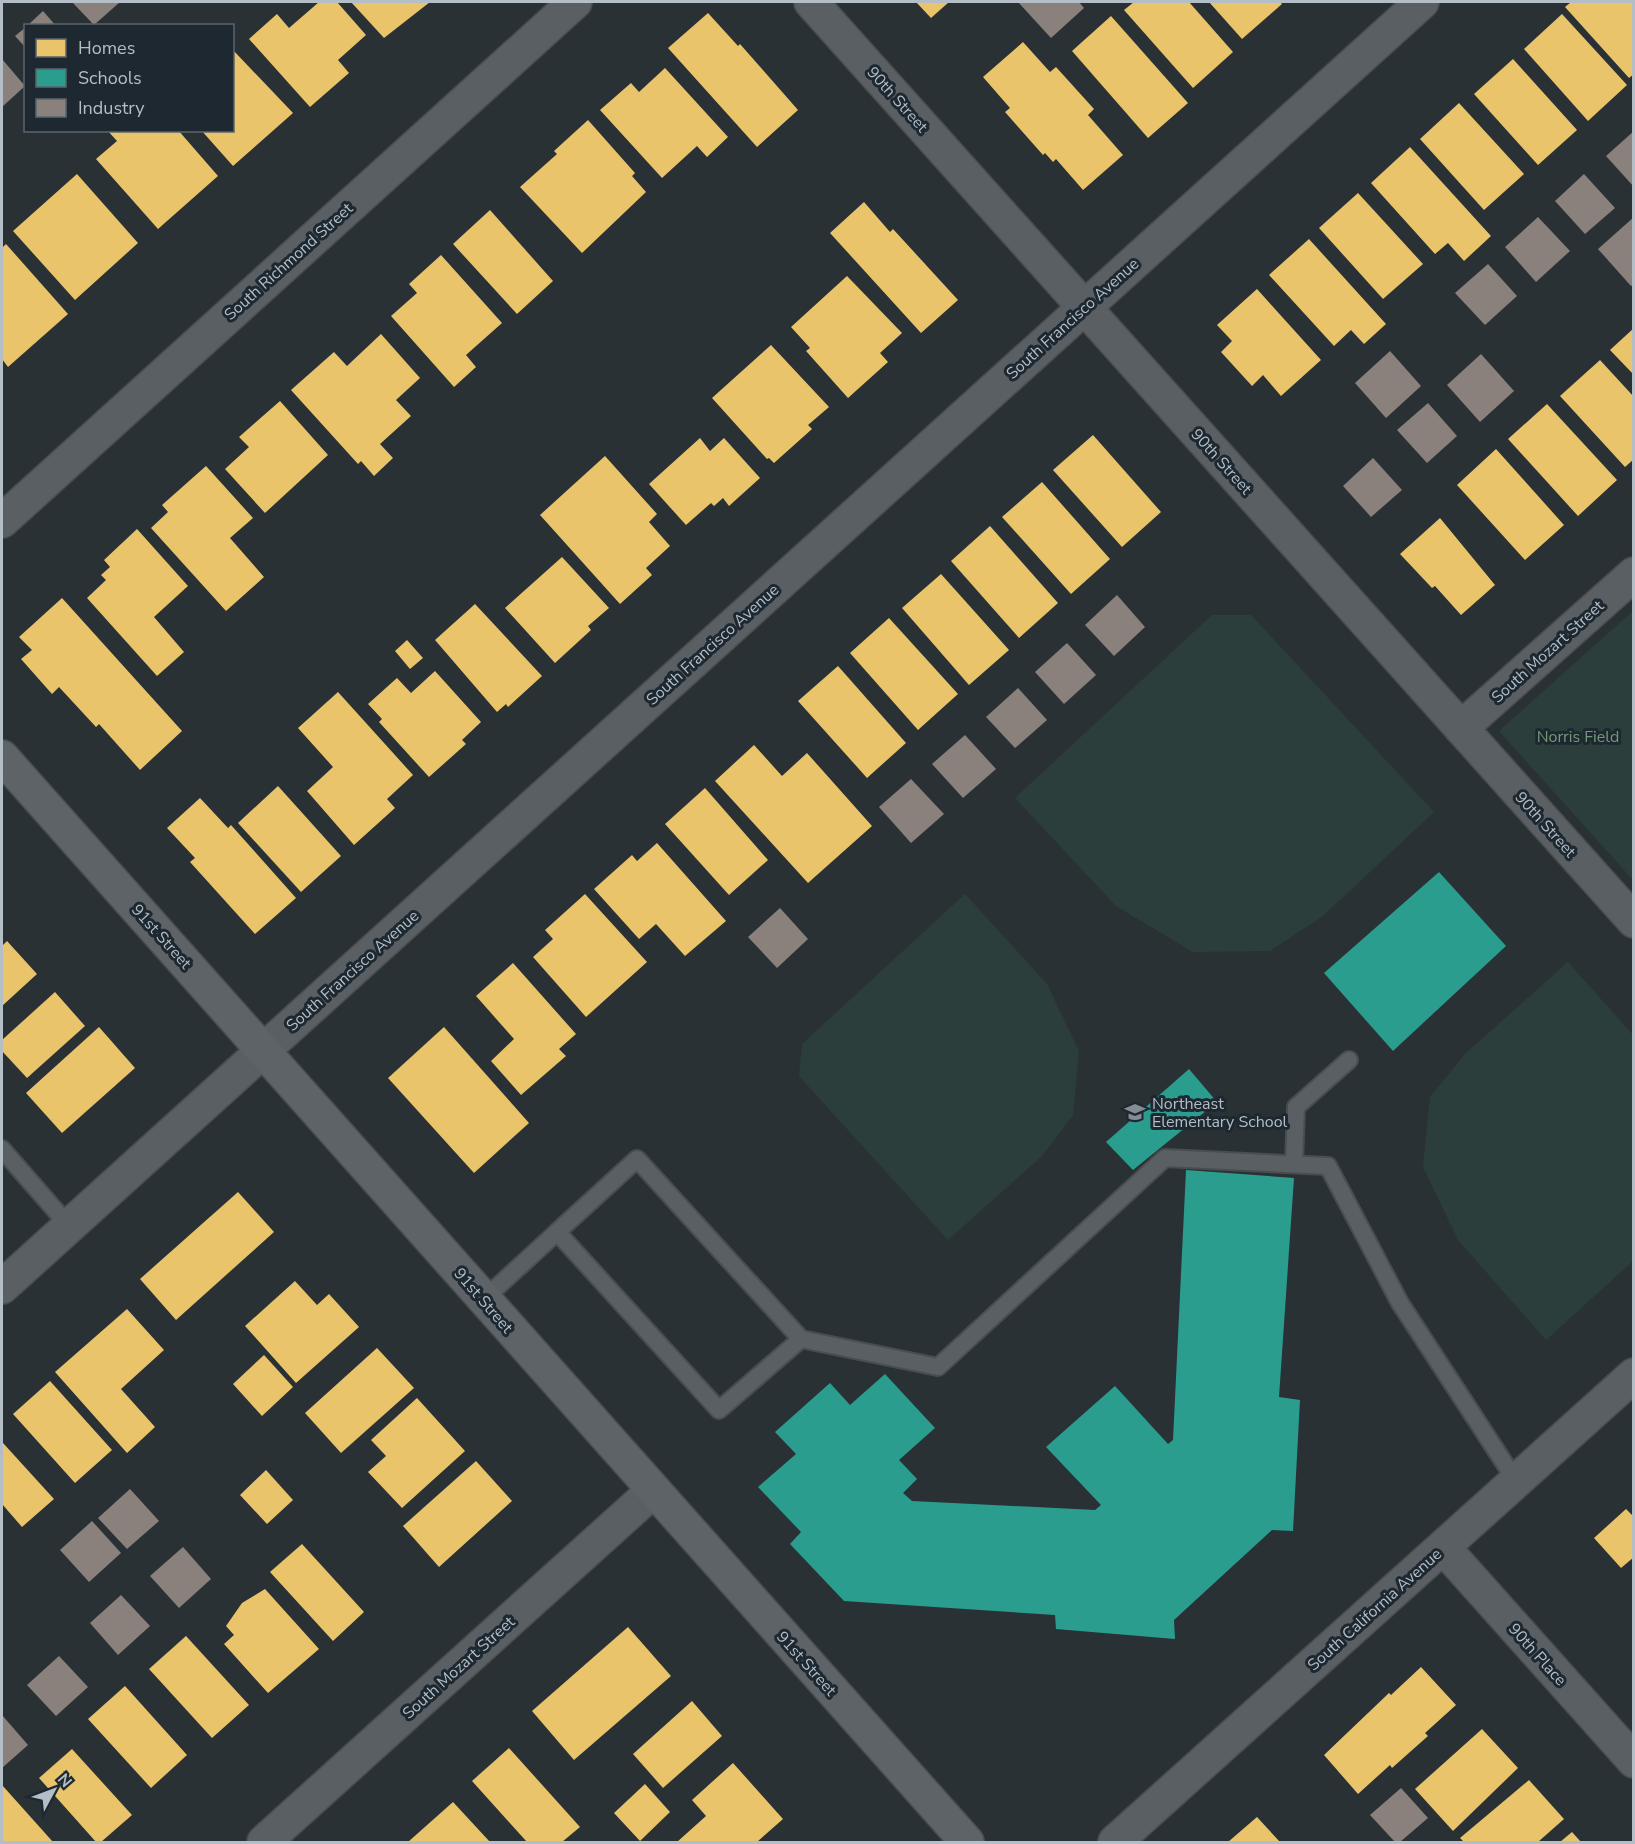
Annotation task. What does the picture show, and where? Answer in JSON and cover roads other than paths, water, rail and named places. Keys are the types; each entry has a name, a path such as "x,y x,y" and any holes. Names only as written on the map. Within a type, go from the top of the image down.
{"street":[{"name":"South Richmond Street","path":"2,521 574,2"},
{"name":"90th Street","path":"811,2 1634,921"},
{"name":"South Francisco Avenue","path":"2,1287 1422,2"},
{"name":"South Mozart Street","path":"1461,728 1634,574"},
{"name":"91st Street","path":"2,757 264,1050 652,1491 967,1842"},
{"name":"South California Avenue","path":"1115,1842 1634,1375"},
{"name":"South Mozart Street","path":"264,1842 652,1491"},
{"name":"90th Place","path":"1443,1546 1634,1761"}],"lane":[{"path":"1294,1164 1296,1107 1349,1060"},
{"path":"2,1149 69,1226"},
{"path":"484,1299 637,1159 801,1339 938,1367 1165,1158 1328,1166 1400,1303 1516,1481"},
{"path":"557,1232 719,1410 801,1339"}],"place":[{"name":"Northeast Elementary School","path":"1135,1112"}],"park label":[{"name":"Norris Field","path":"1578,736"}]}
